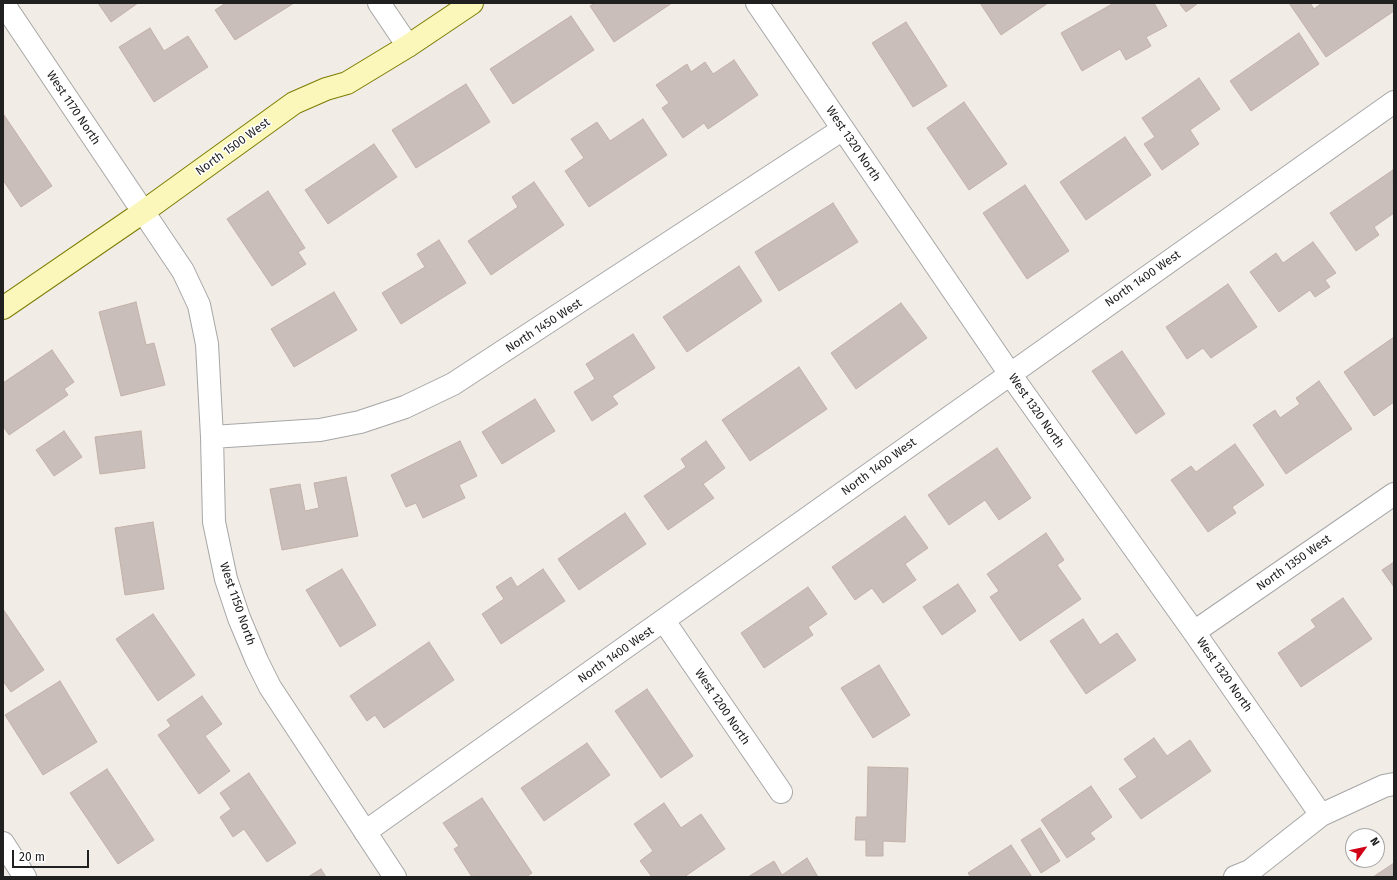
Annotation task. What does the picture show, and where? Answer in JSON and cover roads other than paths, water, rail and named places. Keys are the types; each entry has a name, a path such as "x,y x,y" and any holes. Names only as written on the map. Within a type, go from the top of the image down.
{"street":[{"name":"West 1170 North","path":"3,3 143,212"},
{"path":"379,3 408,46"},
{"name":"North 1500 West","path":"3,308 143,212 294,103 326,89 347,83 408,46 472,3"},
{"name":"West 1320 North","path":"757,3 1010,374 1194,632 1321,815"},
{"name":"North 1400 West","path":"365,832 1394,102"},
{"name":"North 1450 West","path":"212,437 334,428 360,422 405,407 453,384 473,373 843,129"},
{"name":"West 1150 North","path":"143,212 183,271 199,305 207,344 212,437 214,522 226,579 239,618 257,661 270,687 395,877"},
{"name":"North 1350 West","path":"1194,632 1394,494"},
{"name":"West 1200 North","path":"664,621 780,792"},
{"path":"1235,877 1250,871 1321,815 1384,786 1394,784"},
{"path":"3,843 25,877"}]}
